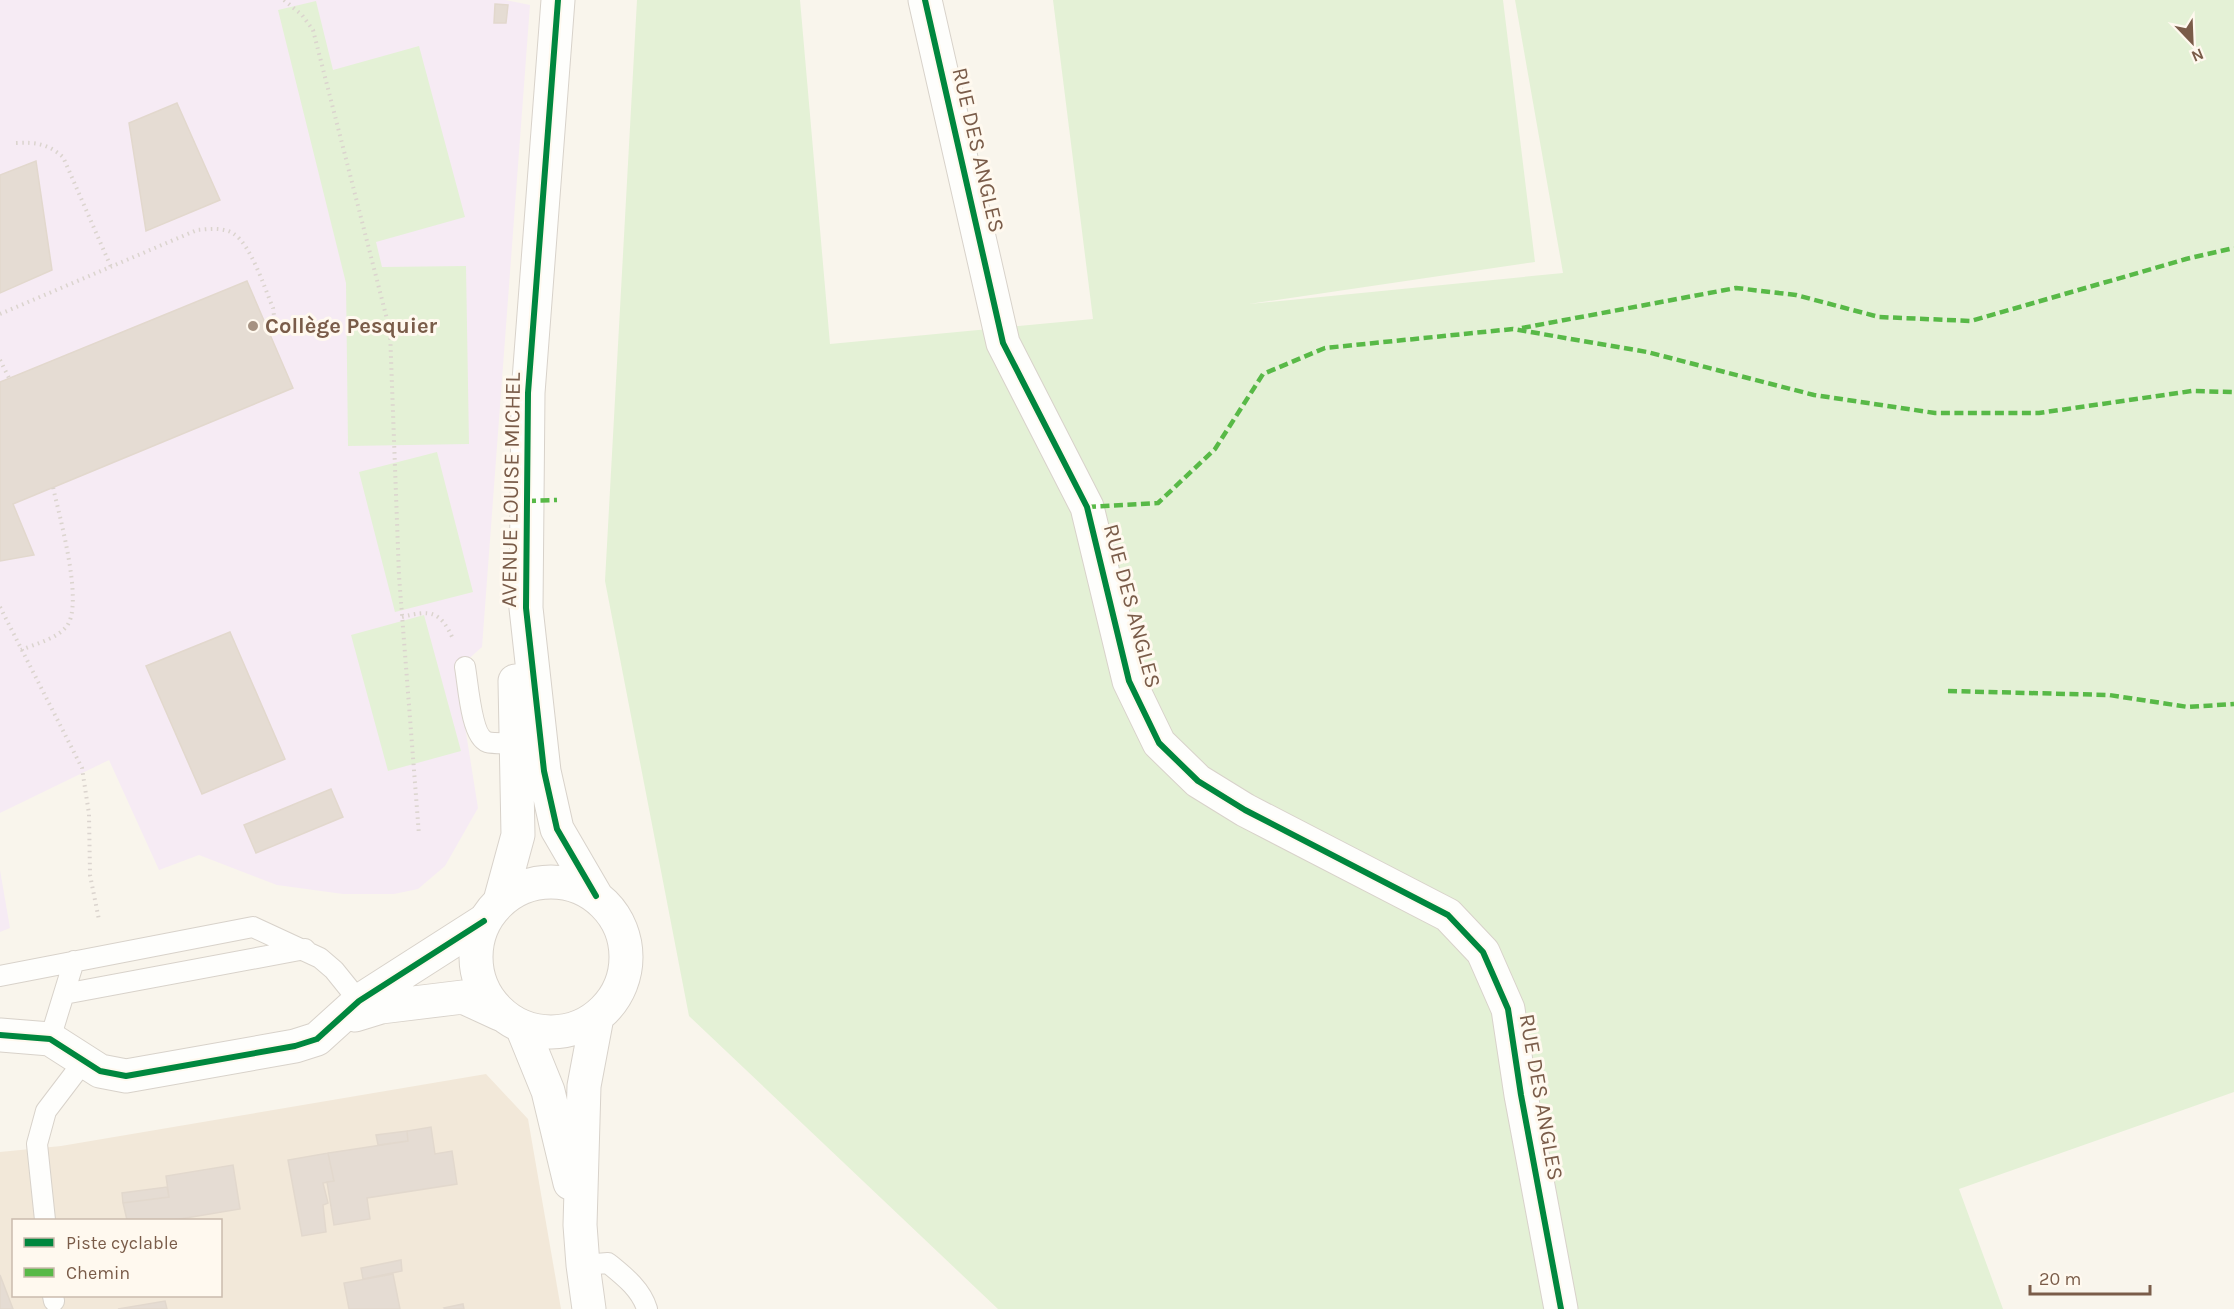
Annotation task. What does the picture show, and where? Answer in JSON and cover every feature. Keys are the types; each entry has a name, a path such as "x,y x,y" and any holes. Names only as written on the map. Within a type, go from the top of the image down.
{"street":[{"name":"AVENUE LOUISE MICHEL","path":"558,0 528,393 526,608 544,771 557,829 596,896"},
{"name":"RUE DES ANGLES","path":"925,0 1003,343 1087,507 1129,681 1159,743 1198,781 1245,810 1448,915 1483,952 1508,1009 1521,1095 1561,1309"},
{"name":"AVENUE LOUISE MICHEL","path":"492,911 518,835 515,684 526,608"},
{"path":"0,1035 50,1039 100,1071 126,1076 295,1046 317,1039 351,1010 525,886 547,882 569,884 596,896 615,916 625,942 626,970 616,996 597,1017 574,1029 548,1033 511,1021 463,997 351,1010"},
{"path":"492,911 477,936 476,971 483,990 511,1021 548,1091 580,1225"},
{"path":"589,1309 580,1225 584,1086 597,1017"}],"lane":[{"path":"465,667 479,735 487,742 515,743"},
{"path":"0,976 253,927 305,949 334,970 351,1010"},
{"path":"64,994 305,949"},
{"path":"50,1039 74,961"},
{"path":"45,1219 37,1144 46,1111 84,1061"},
{"path":"583,1265 608,1263 627,1278 644,1301 647,1309"}],"path":[{"path":"284,0 302,15 313,30 390,332 402,617 419,834"},
{"path":"16,143 36,142 52,147 63,157 111,267"},
{"path":"0,314 197,230 217,229 234,233 245,246 273,308 274,316 266,328"},
{"path":"0,360 9,378"},
{"path":"21,650 54,636 67,627 72,613 74,583 53,487"},
{"path":"0,607 82,768 89,814 90,875 99,920"},
{"path":"402,617 425,611 437,615 448,627 465,667"}],"shaded area":[{"name":"Collège Pesquier","path":"0,0 505,0 530,5 482,647 456,670 478,808 445,866 418,889 394,894 343,894 277,885 199,855 159,870 109,760 0,813"},
{"path":"0,870 10,928 0,932"},
{"path":"486,1074 528,1119 561,1309 0,1309 0,1152 61,1146"}],"green space":[{"path":"637,0 800,0 830,344 1093,319 1053,0 1503,0 1535,262 1249,304 1563,273 1515,0 2234,0 2234,1092 1959,1189 2003,1309 998,1309 689,1016 605,581"},
{"path":"316,1 333,70 419,46 465,217 376,242 382,267 466,266 469,444 348,446 346,283 278,10"},
{"path":"437,452 473,592 395,612 359,472"},
{"path":"424,615 461,751 388,771 351,635"}],"building":[{"path":"495,4 508,5 506,23 494,23"},
{"path":"177,103 220,200 146,231 129,123"},
{"path":"36,161 52,270 0,293 0,175"},
{"path":"247,281 293,388 13,504 34,555 0,561 0,382"},
{"path":"230,632 285,759 202,794 146,666"},
{"path":"331,789 343,817 256,853 244,825"},
{"path":"431,1127 435,1154 452,1151 457,1184 367,1198 370,1219 334,1225 327,1182 334,1181 328,1153 408,1141 407,1131"},
{"path":"407,1131 408,1141 378,1145 376,1135"},
{"path":"328,1153 334,1181 323,1183 328,1203 323,1205 326,1232 302,1236 288,1160"},
{"path":"233,1165 240,1209 180,1219 127,1219 123,1203 169,1197 166,1176"},
{"path":"167,1187 169,1197 123,1203 122,1193"},
{"path":"401,1260 402,1271 363,1279 361,1268"},
{"path":"393,1274 400,1309 349,1309 344,1283"},
{"path":"0,1275 13,1309 0,1309"},
{"path":"165,1301 167,1309 118,1309"},
{"path":"463,1304 464,1309 444,1308"}],"marked path":[{"path":"1522,328 1736,288 1796,295 1879,317 1971,321 2186,259 2234,248"},
{"path":"1087,507 1158,503 1215,449 1263,374 1325,348 1513,329 1647,352 1814,395 1935,413 2039,413 2192,391 2234,392"},
{"path":"527,501 557,500"},
{"path":"1948,691 2109,695 2188,707 2234,704"}],"cycle path":[{"path":"558,0 528,393 526,608 544,771 557,829 596,896"},
{"path":"925,0 1003,343 1087,507 1129,681 1159,743 1198,781 1245,810 1448,915 1483,952 1508,1009 1521,1095 1561,1309"},
{"path":"0,1035 50,1039 100,1071 126,1076 295,1046 317,1039 359,1001 484,921"}],"place":[{"name":"Collège Pesquier","path":"253,326"}]}
